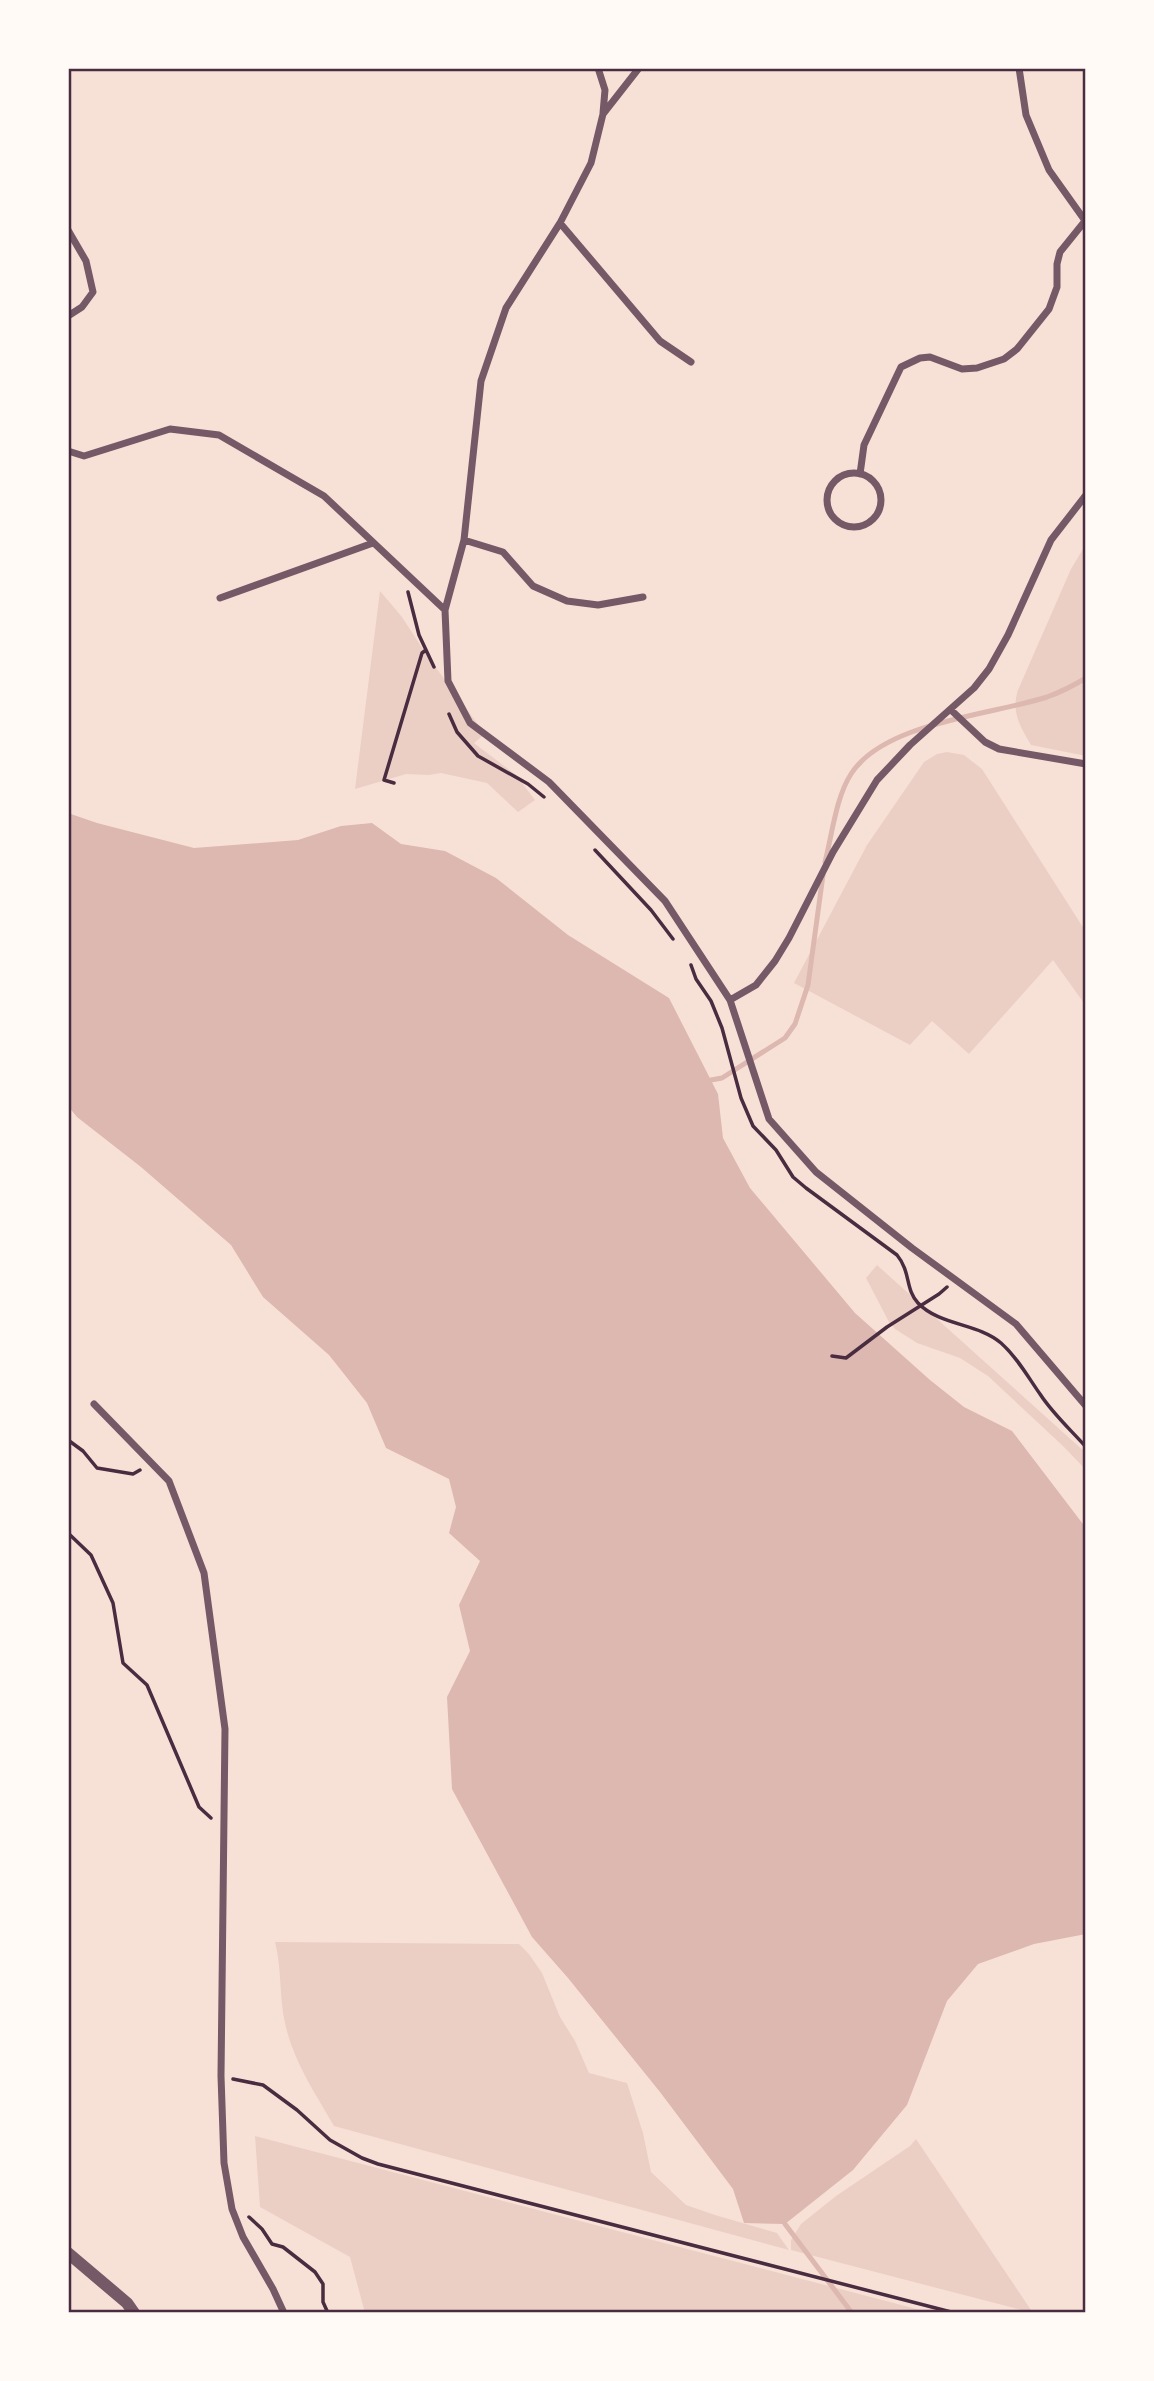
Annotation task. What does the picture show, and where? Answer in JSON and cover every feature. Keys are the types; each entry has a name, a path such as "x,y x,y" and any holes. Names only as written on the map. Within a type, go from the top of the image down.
{"street":[{"path":"598,68 605,90 603,114 591,163 560,223 506,308 481,381 464,540 445,610 448,681 470,723 549,782 664,901 730,1000 769,1119 816,1172 954,1280 1016,1324 1086,1406"},
{"path":"603,114 639,68"},
{"path":"860,474 864,446 901,367 909,361 930,357 962,369 977,368 992,364 1010,354 1049,309 1057,287 1060,252 1086,221 1049,170 1026,115 1019,68"},
{"path":"560,223 660,341 691,362"},
{"path":"68,230 86,261 93,292 82,307 68,316"},
{"path":"68,451 84,456 170,429 219,435 324,496 445,610"},
{"path":"860,474 877,486 881,506 877,516 869,523 849,527 839,523 832,515 828,506 828,495 839,478 860,474"},
{"path":"730,1000 756,985 775,961 833,852 877,780 909,745 974,688 989,669 1008,635 1051,540 1086,495"},
{"path":"464,540 503,552 533,586 567,601 597,605 643,597"},
{"path":"219,598 373,543"},
{"path":"951,710 985,742 999,749 1086,764"},
{"path":"94,1404 169,1481 204,1573 225,1729 221,2076 224,2163 232,2209 243,2237 273,2288 284,2313"},
{"path":"68,2253 127,2303 134,2313"}],"path":[{"path":"401,569 419,635 437,678"},
{"path":"394,783 384,780 422,653 426,650"},
{"path":"445,704 457,732 478,756 528,784 550,802"},
{"path":"588,842 651,910 675,941"},
{"path":"690,962 722,1028 741,1098 753,1126 776,1150 793,1177 897,1255 906,1265 910,1290 921,1306 999,1341 1032,1380 1063,1424 1086,1447"},
{"path":"832,1356 846,1358 887,1327 939,1294 954,1280"},
{"path":"68,1440 83,1451 97,1468 133,1474 152,1463"},
{"path":"68,1533 92,1555 113,1603 123,1663 148,1685 199,1807 224,1830"},
{"path":"68,1908 68,1924"},
{"path":"221,2076 263,2085 297,2109 330,2140 378,2164 954,2313"},
{"path":"246,2218 254,2220 272,2244 283,2248 315,2272 323,2284 323,2302 328,2313"}],"shaded area":[{"path":"1086,544 1086,756 1031,745 1020,725 1016,698 1071,569"},
{"path":"380,591 402,617 485,734 474,743 516,775 535,800 518,812 487,783 441,773 406,774 355,789"},
{"path":"947,752 964,755 982,769 1086,932 1086,1006 1053,960 969,1054 932,1021 910,1045 794,983 867,845 924,762 937,754"},
{"path":"68,813 194,848 298,840 341,826 372,823 401,844 445,851 496,878 568,935 669,998 718,1094 723,1138 750,1188 855,1313 964,1407 1012,1431 1086,1528 1086,1934 1034,1944 978,1964 947,2001 907,2105 853,2170 785,2224 744,2223 733,2189 660,2092 532,1937 452,1789 447,1697 470,1651 459,1605 480,1561 449,1533 456,1507 449,1479 386,1448 367,1403 329,1355 263,1297 231,1245 141,1167 77,1117 68,1106"},
{"path":"877,1265 1086,1453 1086,1470 988,1376 960,1358 917,1343 895,1329 866,1278"},
{"path":"275,1942 519,1944 542,1973 560,2017 575,2041 589,2073 627,2083 643,2133 651,2172 686,2205 777,2233 789,2250 334,2126 293,2050 283,2013"},
{"path":"255,2136 932,2313 365,2313 350,2257 260,2207"},
{"path":"916,2139 1033,2313 791,2250 791,2240 801,2224"}],"waterway":[{"path":"825,862 835,816 846,783 867,756 913,732 1047,697 1086,678"},
{"path":"711,1080 722,1078 785,1038 795,1024 808,985 823,875"},
{"path":"785,2224 852,2313"}]}
